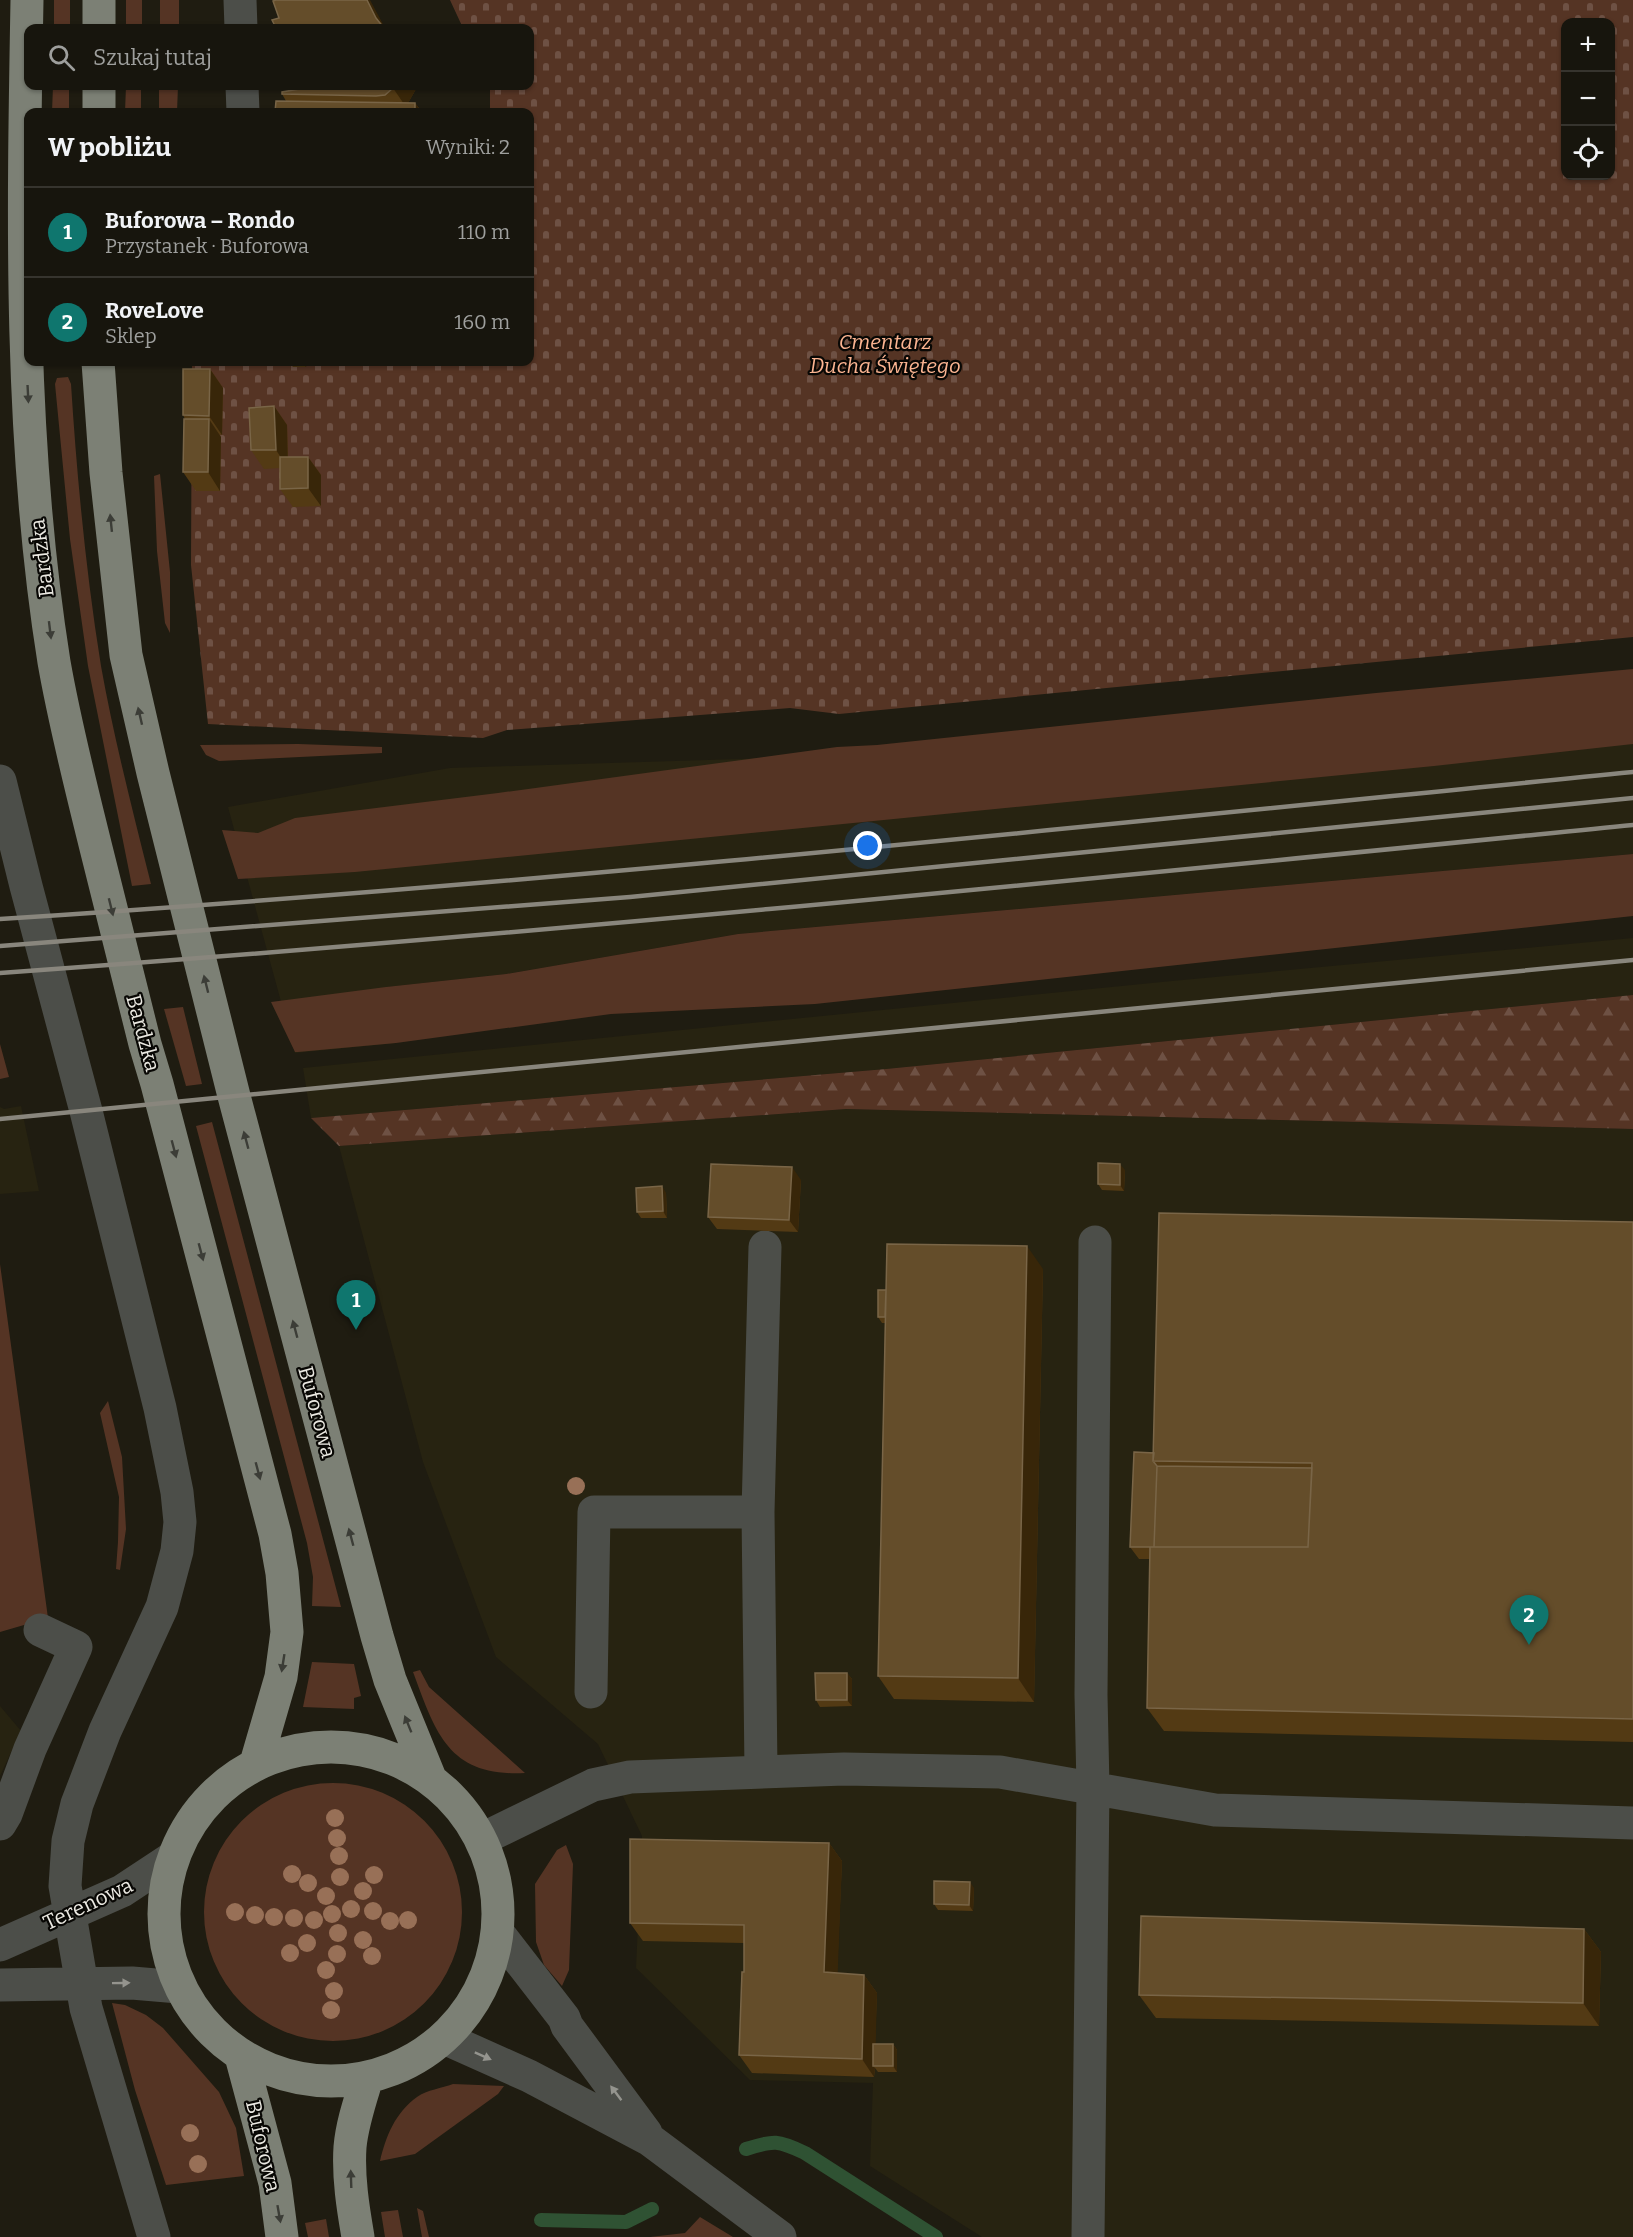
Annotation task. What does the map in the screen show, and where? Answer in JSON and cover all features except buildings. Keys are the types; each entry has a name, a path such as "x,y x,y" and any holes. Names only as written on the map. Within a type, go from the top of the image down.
{"main road":[{"name":"Bardzka","path":"26,24 27,0"},
{"path":"99,0 99,24"},
{"name":"Bardzka","path":"24,90 24,187"},
{"path":"99,90 99,108"},
{"name":"Bardzka","path":"29,366 38,533 54,663 80,784 274,1534 282,1573 287,1632 285,1651 271,1717 256,1763"},
{"name":"Buforowa","path":"98,366 106,473 126,655 156,784 220,1041 377,1636 390,1680 430,1778"},
{"path":"311,1747 363,1749 396,1759 430,1778 461,1806 482,1839 499,1896 499,1934 488,1977 470,2010 444,2038 423,2055 402,2066 367,2078 323,2082 281,2074 241,2056 195,2013 179,1987 169,1960 164,1935 164,1897 172,1857 194,1816 225,1784 256,1763 311,1747"},
{"name":"Buforowa","path":"241,2056 275,2183 282,2237"},
{"path":"358,2237 351,2194 350,2148 355,2119 367,2078"}],"street":[{"path":"240,0 241,24"},
{"path":"242,90 243,108"},
{"path":"0,781 81,1090 160,1408 177,1492 180,1522 177,1551 162,1608 105,1731 77,1804 68,1841 65,1886 86,2008 154,2237"},
{"path":"1088,2237 1093,1787 1091,1695 1095,1242"},
{"path":"760,1771 758,1512 765,1247"},
{"path":"591,1692 594,1512 758,1512"},
{"path":"0,1824 6,1814 30,1749 76,1647 40,1630"},
{"path":"482,1839 600,1782 630,1777 844,1769 1000,1772 1215,1810 1633,1823"},
{"name":"Terenowa","path":"0,1945 122,1891 172,1857"},
{"path":"499,1934 564,2018 567,2026 650,2140"},
{"path":"0,1985 132,1983 179,1987"},
{"path":"444,2038 529,2076 650,2140 780,2237"}],"shaded area":[{"path":"1633,681 1633,854 738,934 506,974 387,987 396,1043 295,1053 228,807 450,768 896,754"},
{"path":"1633,938 1633,995 886,1069 311,1118 303,1068 1172,981"},
{"path":"21,1106 39,1191 0,1194 0,1107 4,1109"},
{"path":"846,1109 1633,1129 1633,2237 982,2237 870,2166 873,2083 750,2080 636,1968 642,1836 598,1744 496,1657 423,1462 339,1146"},
{"path":"0,1706 21,1731 0,1776"}],"green space":[{"path":"54,0 70,0 70,24 54,24"},
{"path":"126,0 142,0 142,24 126,24"},
{"path":"160,0 179,0 179,24 160,24"},
{"name":"Cmentarz Ducha Świętego","path":"450,0 1633,0 1633,637 839,714 790,708 507,730 483,738 208,724 191,565 192,366 534,366 534,108 490,108 490,90 534,90 534,24 461,24"},
{"path":"53,90 69,90 69,108 52,108"},
{"path":"126,90 141,90 141,108 125,108"},
{"path":"159,90 178,90 177,108 159,108"},
{"path":"68,377 71,384 86,561 101,666 151,884 132,886 88,666 70,539 55,384 57,378"},
{"path":"160,474 170,572 170,633 165,623 157,551 154,476"},
{"path":"1633,669 1633,744 1434,766 355,872 238,879 222,830 258,833 295,818 837,747 877,745 1376,693"},
{"path":"298,744 382,747 382,753 219,761 206,755 200,745"},
{"path":"1633,854 1633,916 815,1004 611,1014 396,1043 298,1052 295,1052 271,1002 506,974 738,934"},
{"path":"1633,995 1633,1129 846,1109 339,1146 311,1118 886,1069"},
{"path":"183,1007 202,1084 186,1086 164,1009"},
{"path":"0,1044 9,1077 0,1079"},
{"path":"212,1122 341,1607 312,1606 313,1577 307,1543 196,1126"},
{"path":"0,1264 48,1618 0,1632"},
{"path":"108,1401 122,1457 126,1529 120,1570 116,1569 119,1497 100,1413"},
{"path":"312,1662 354,1664 361,1696 354,1698 354,1709 303,1707"},
{"path":"420,1670 429,1687 525,1773 499,1772 479,1768 462,1759 449,1747 439,1732 421,1694 413,1672"},
{"path":"320,1783 346,1783 370,1788 394,1798 415,1812 433,1830 447,1851 457,1875 462,1912 460,1937 447,1973 433,1994 415,2012 394,2026 370,2036 346,2041 320,2041 296,2036 272,2026 251,2012 233,1994 219,1973 209,1949 204,1925 204,1899 209,1875 219,1851 233,1830 251,1812 272,1798 296,1788"},
{"path":"566,1845 573,1864 569,1970 562,1986 544,1965 536,1942 535,1884 557,1850"},
{"path":"112,2003 125,2005 146,2015 163,2028 219,2092 236,2128 244,2176 166,2185 135,2090"},
{"path":"453,2084 504,2086 498,2094 415,2154 380,2161 385,2143 397,2118 409,2103 430,2091"},
{"path":"417,2208 423,2211 429,2237 422,2237"},
{"path":"398,2210 403,2237 385,2237 381,2212"},
{"path":"700,2217 733,2237 650,2237 685,2233"},
{"path":"326,2219 329,2237 308,2237 305,2223"}],"waterway":[{"path":"746,2149 776,2143 805,2153 936,2237"},
{"path":"541,2220 626,2222 652,2209"}],"railway":[{"path":"0,919 409,889 613,871 1633,772"},
{"path":"0,946 630,897 1633,798"},
{"path":"0,973 613,923 1633,825"},
{"path":"0,1119 1633,960"}],"place":[{"name":"Buforowa – Rondo","path":"356,1330"},
{"name":"RoveLove","path":"1529,1645"}]}
